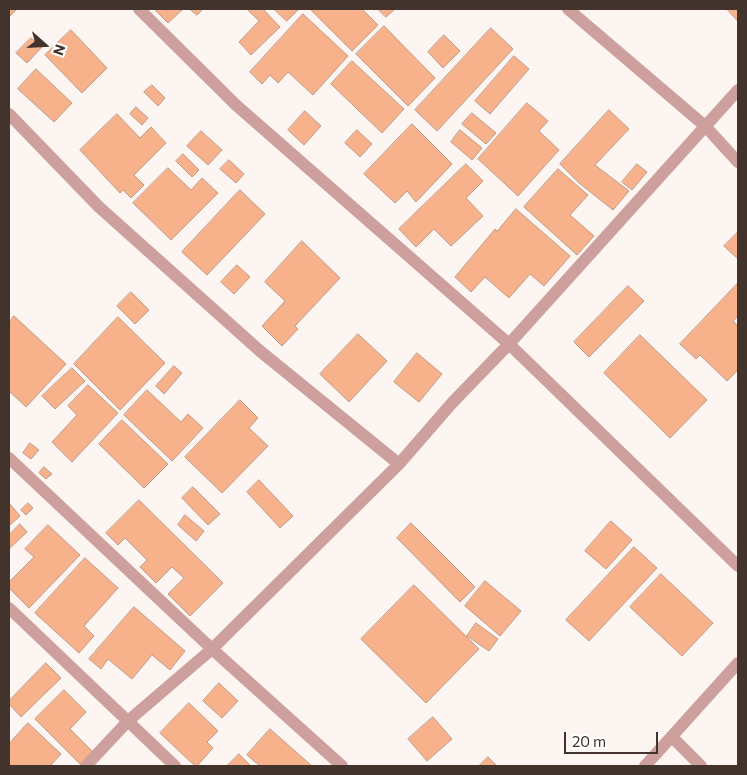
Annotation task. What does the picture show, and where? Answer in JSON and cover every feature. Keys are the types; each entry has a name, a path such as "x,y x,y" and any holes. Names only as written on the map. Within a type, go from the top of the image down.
{"street":[{"path":"139,9 236,105 509,344 738,566"},
{"path":"568,9 705,126 738,162"},
{"path":"86,766 128,721 212,649 399,464 452,403 509,344 738,90"},
{"path":"9,114 99,207 260,351 399,464"},
{"path":"9,458 212,649 342,766"},
{"path":"9,608 175,766"},
{"path":"645,766 738,663"},
{"path":"672,737 701,766"}],"building":[{"path":"9,9 17,9 9,17"},
{"path":"159,9 182,10 168,23 156,11"},
{"path":"190,9 203,9 197,15"},
{"path":"247,9 263,9 280,27 251,55 239,42 259,21"},
{"path":"274,9 299,9 287,21"},
{"path":"312,9 362,9 378,25 352,51"},
{"path":"378,9 395,9 386,17"},
{"path":"727,9 738,9 738,21"},
{"path":"303,14 348,56 313,95 288,72 278,83 270,75 262,84 250,72"},
{"path":"384,26 435,78 408,106 356,54"},
{"path":"491,28 513,49 437,131 415,110"},
{"path":"71,30 107,68 82,93 45,55"},
{"path":"444,35 460,51 443,68 428,52"},
{"path":"31,38 42,47 27,63 16,53"},
{"path":"514,56 529,69 490,114 475,101"},
{"path":"352,61 404,109 382,133 331,84"},
{"path":"36,69 72,103 54,122 18,89"},
{"path":"152,85 165,98 158,106 144,92"},
{"path":"527,103 548,121 539,131 559,150 518,196 478,159"},
{"path":"136,107 148,118 142,125 130,114"},
{"path":"609,110 629,129 595,165 629,191 613,210 579,183 560,164"},
{"path":"305,111 321,126 304,145 288,130"},
{"path":"472,113 496,133 486,144 462,124"},
{"path":"117,114 140,138 151,127 166,143 134,175 144,185 131,198 123,190 120,193 80,150"},
{"path":"412,124 452,164 416,202 407,191 395,203 364,174"},
{"path":"357,130 372,144 360,157 345,143"},
{"path":"460,130 482,148 472,160 451,142"},
{"path":"201,131 222,150 208,165 187,146"},
{"path":"183,154 199,170 192,177 176,161"},
{"path":"229,160 244,174 236,183 220,169"},
{"path":"466,164 483,181 466,198 483,216 451,246 434,229 416,247 399,229"},
{"path":"637,164 647,172 632,190 622,182"},
{"path":"168,168 191,190 202,178 218,193 171,240 133,203"},
{"path":"558,169 588,195 570,215 594,236 577,255 524,207"},
{"path":"240,190 265,214 207,275 182,252"},
{"path":"516,209 570,256 544,286 530,274 509,298 485,277 471,292 455,277 495,229 497,231"},
{"path":"738,232 738,259 724,246"},
{"path":"302,241 340,278 295,326 298,329 282,346 262,326 285,301 265,282"},
{"path":"237,265 250,277 234,294 221,282"},
{"path":"738,283 738,316 733,321 738,326 738,370 727,381 700,355 696,359 680,344"},
{"path":"628,286 644,301 589,357 574,342"},
{"path":"131,292 149,310 135,324 117,306"},
{"path":"14,316 66,364 26,407 9,391 9,323"},
{"path":"118,317 165,363 120,410 74,364"},
{"path":"358,334 387,361 349,402 320,374"},
{"path":"640,335 707,400 670,438 604,373"},
{"path":"417,353 442,374 419,402 394,382"},
{"path":"174,366 182,373 164,394 156,386"},
{"path":"72,368 85,381 55,409 42,396"},
{"path":"88,385 118,413 72,462 52,442 77,415 68,406"},
{"path":"147,390 181,422 188,414 203,428 172,461 124,415"},
{"path":"240,400 258,418 249,428 268,446 222,493 185,457"},
{"path":"122,420 168,464 144,488 99,444"},
{"path":"30,443 39,450 31,459 23,453"},
{"path":"44,467 52,474 46,479 39,473"},
{"path":"259,480 293,516 280,528 247,492"},
{"path":"193,487 220,514 208,525 182,498"},
{"path":"139,500 223,583 190,616 168,594 184,578 172,567 156,583 140,567 147,560 125,538 118,545 106,533"},
{"path":"9,503 20,516 9,526"},
{"path":"28,503 33,508 26,515 21,510"},
{"path":"185,515 204,531 196,541 178,525"},
{"path":"611,521 632,540 606,569 585,551"},
{"path":"411,523 475,587 460,602 397,538"},
{"path":"20,524 27,532 9,549 9,535"},
{"path":"48,525 80,555 29,608 9,588 9,582 34,557 25,549"},
{"path":"634,547 657,568 589,641 566,620"},
{"path":"85,558 118,588 84,626 94,636 79,653 35,613"},
{"path":"661,574 713,623 682,656 630,607"},
{"path":"485,581 521,611 500,636 465,606"},
{"path":"414,585 479,649 426,703 361,639"},
{"path":"134,607 185,651 170,670 152,655 132,679 108,659 101,669 89,659"},
{"path":"476,623 498,639 489,651 467,636"},
{"path":"46,663 61,678 21,717 9,704 9,701"},
{"path":"219,683 238,701 222,718 203,701"},
{"path":"64,690 86,712 70,729 94,753 81,765 35,719"},
{"path":"189,703 218,731 207,742 213,748 197,766 160,733"},
{"path":"433,717 452,739 427,761 408,739"},
{"path":"28,723 61,754 50,766 9,766 9,744"},
{"path":"270,729 312,766 260,766 247,755"},
{"path":"239,754 251,766 227,766"},
{"path":"488,757 497,766 479,766"}]}
